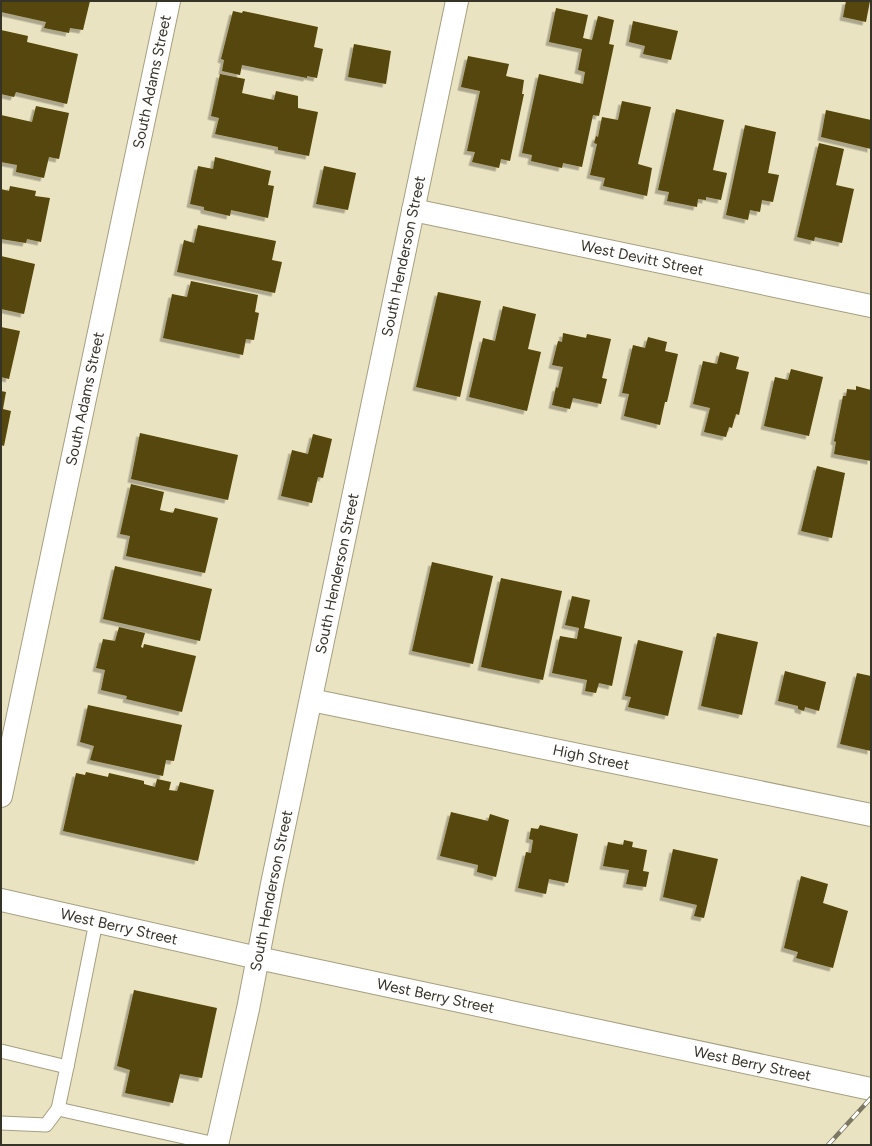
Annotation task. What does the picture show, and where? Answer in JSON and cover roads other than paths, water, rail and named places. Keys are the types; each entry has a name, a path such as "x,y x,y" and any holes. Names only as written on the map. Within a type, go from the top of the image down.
{"street":[{"name":"South Adams Street","path":"1,796 169,1"},
{"name":"South Henderson Street","path":"218,1145 248,1009 413,210 454,2"},
{"name":"West Devitt Street","path":"413,210 871,306"},
{"name":"High Street","path":"311,700 871,815"},
{"name":"West Berry Street","path":"1,900 258,958 871,1089"}],"lane":[{"path":"1,1123 46,1125 58,1109 96,922"},
{"path":"1,1051 67,1067"},
{"path":"58,1109 218,1145"}],"railway":[{"path":"828,1145 871,1098"}]}
